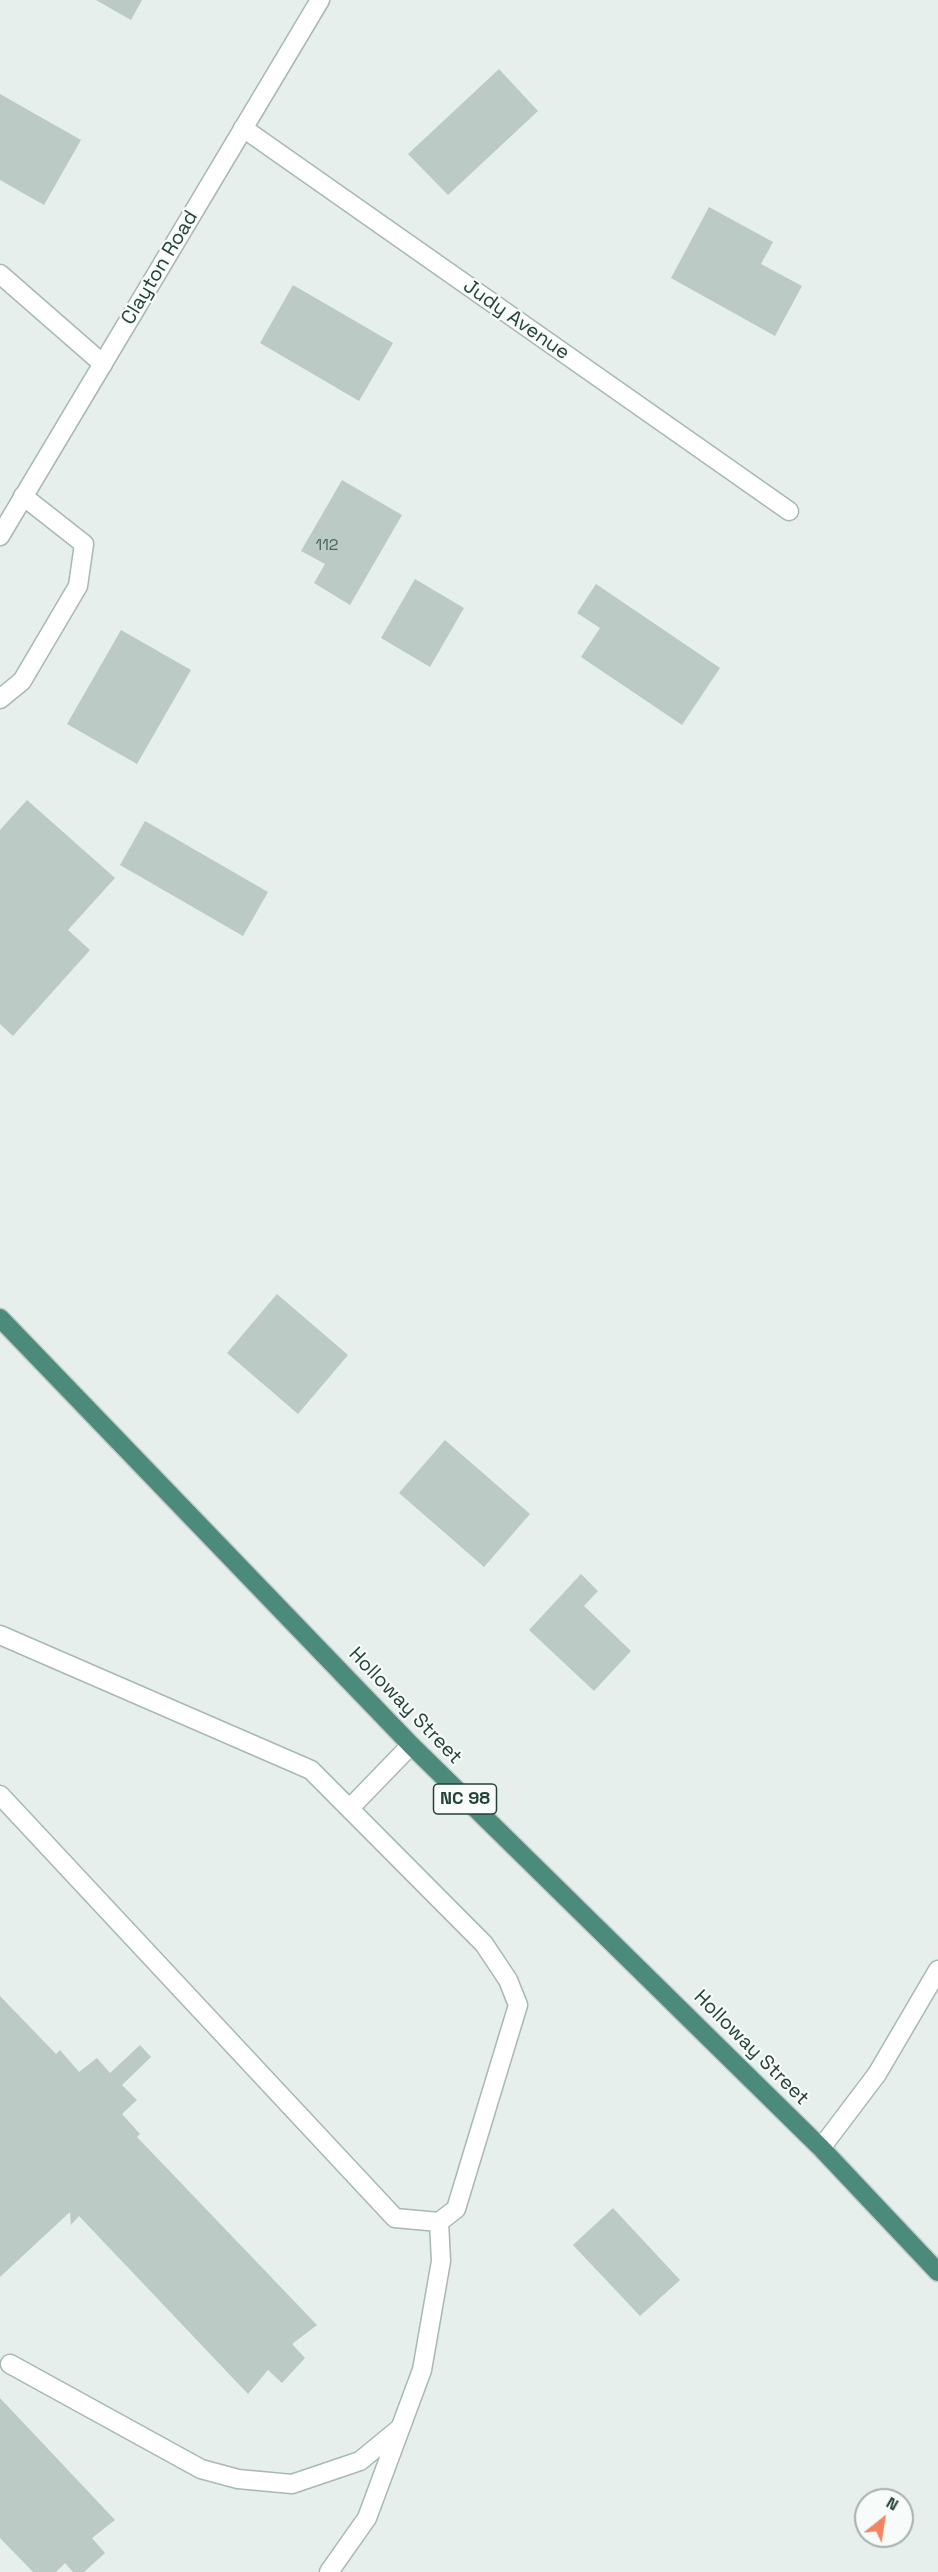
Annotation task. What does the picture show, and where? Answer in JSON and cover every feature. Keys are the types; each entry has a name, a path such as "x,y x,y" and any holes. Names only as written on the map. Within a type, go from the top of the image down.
{"highway":[{"name":"Holloway Street","path":"0,1318 411,1746 821,2148 938,2272"}],"street":[{"name":"Clayton Road","path":"0,536 320,0"},
{"name":"Judy Avenue","path":"243,128 789,512"},
{"path":"0,274 103,364"},
{"path":"0,699 22,681 78,586 84,544 23,496"},
{"path":"0,1635 311,1770 484,1944 508,1980 518,2005 456,2209 439,2222 394,2218 0,1794"},
{"path":"350,1808 411,1746"},
{"path":"821,2148 877,2074 938,1970"},
{"path":"329,2572 367,2518 424,2359 441,2261 439,2222"},
{"path":"10,2364 201,2469 238,2479 292,2484 360,2461 400,2428"}],"building":[{"path":"96,0 142,0 131,20"},
{"path":"499,69 538,111 448,195 408,154"},
{"path":"0,94 81,140 44,205 0,180"},
{"path":"709,207 773,242 761,264 802,286 775,336 671,278"},
{"path":"293,285 393,343 359,401 260,343"},
{"path":"342,480 402,515 350,605 314,583 325,564 301,551"},
{"path":"415,579 464,608 430,667 381,638"},
{"path":"596,584 720,668 682,725 581,657 600,628 577,613"},
{"path":"121,630 191,670 137,764 67,724"},
{"path":"27,800 115,878 68,930 90,950 13,1036 0,1024 0,830"},
{"path":"145,821 268,892 243,936 120,865"},
{"path":"277,1294 348,1355 298,1414 227,1353"},
{"path":"445,1440 530,1514 484,1567 399,1493"},
{"path":"581,1574 598,1591 584,1606 631,1651 594,1691 529,1630"},
{"path":"0,1996 56,2054 60,2050 79,2072 97,2058 110,2073 140,2045 151,2057 122,2085 137,2100 122,2114 140,2134 137,2137 317,2325 292,2344 305,2358 282,2383 268,2370 248,2394 79,2216 71,2225 70,2212 0,2277"},
{"path":"613,2208 680,2280 640,2316 573,2245"},
{"path":"0,2398 115,2520 92,2538 105,2553 84,2572 73,2572 65,2563 56,2572 33,2572 0,2538"}]}
